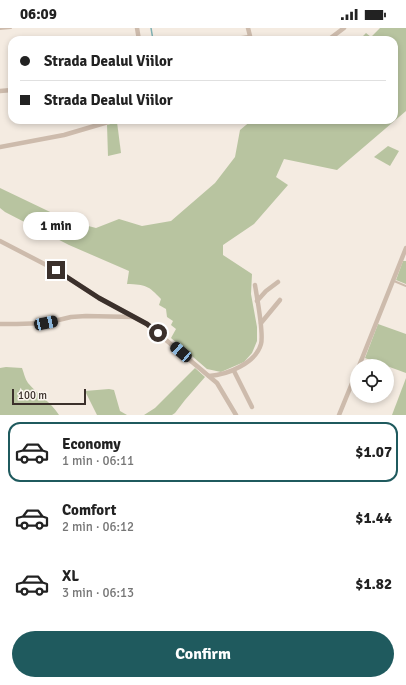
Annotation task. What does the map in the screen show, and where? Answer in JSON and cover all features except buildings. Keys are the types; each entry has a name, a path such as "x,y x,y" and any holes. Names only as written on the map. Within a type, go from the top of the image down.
{"street":[{"path":"333,36 344,28"},
{"path":"0,147 64,135 94,124"},
{"path":"0,240 56,270 99,298 147,324 217,383 236,415"},
{"path":"0,246 7,244"},
{"path":"362,359 406,248"},
{"path":"257,301 266,291 278,282"},
{"path":"209,376 220,376 234,371 248,362 256,353 261,344 255,285"},
{"path":"260,323 280,300"},
{"path":"0,324 46,323 72,317 86,316 136,317"},
{"path":"234,371 252,407"},
{"path":"340,415 350,389"}],"lane":[{"path":"0,29 11,28"},
{"path":"393,281 406,286"}],"green space":[{"path":"380,28 406,28 406,111 398,118 398,36 372,36"},
{"path":"366,33 370,36 363,36"},
{"path":"117,124 121,153 108,156 107,125"},
{"path":"247,124 391,124 337,170 284,159 276,177 288,185 254,224 223,245 223,255 252,274 251,294 257,327 257,341 252,353 244,362 221,372 207,369 171,338 176,329 171,325 173,321 167,317 166,309 159,305 161,299 150,288 127,284 129,271 69,245 0,208 0,188 69,221 96,228 119,219 142,226 171,221 215,183 235,157 240,130"},
{"path":"388,146 399,151 390,166 374,157"},
{"path":"403,261 406,261 406,284 396,280"},
{"path":"378,324 406,334 406,373 394,369 394,359 365,358"},
{"path":"0,368 22,368 28,383 52,406 59,415 0,415"},
{"path":"195,368 205,377 175,413 172,415 144,415 155,408"},
{"path":"406,378 406,415 392,415"},
{"path":"114,390 120,411 127,415 97,415 85,391"}],"waterway":[{"path":"151,28 152,36"}],"route":[{"path":"56,270 99,298 136,317 158,333"}]}
